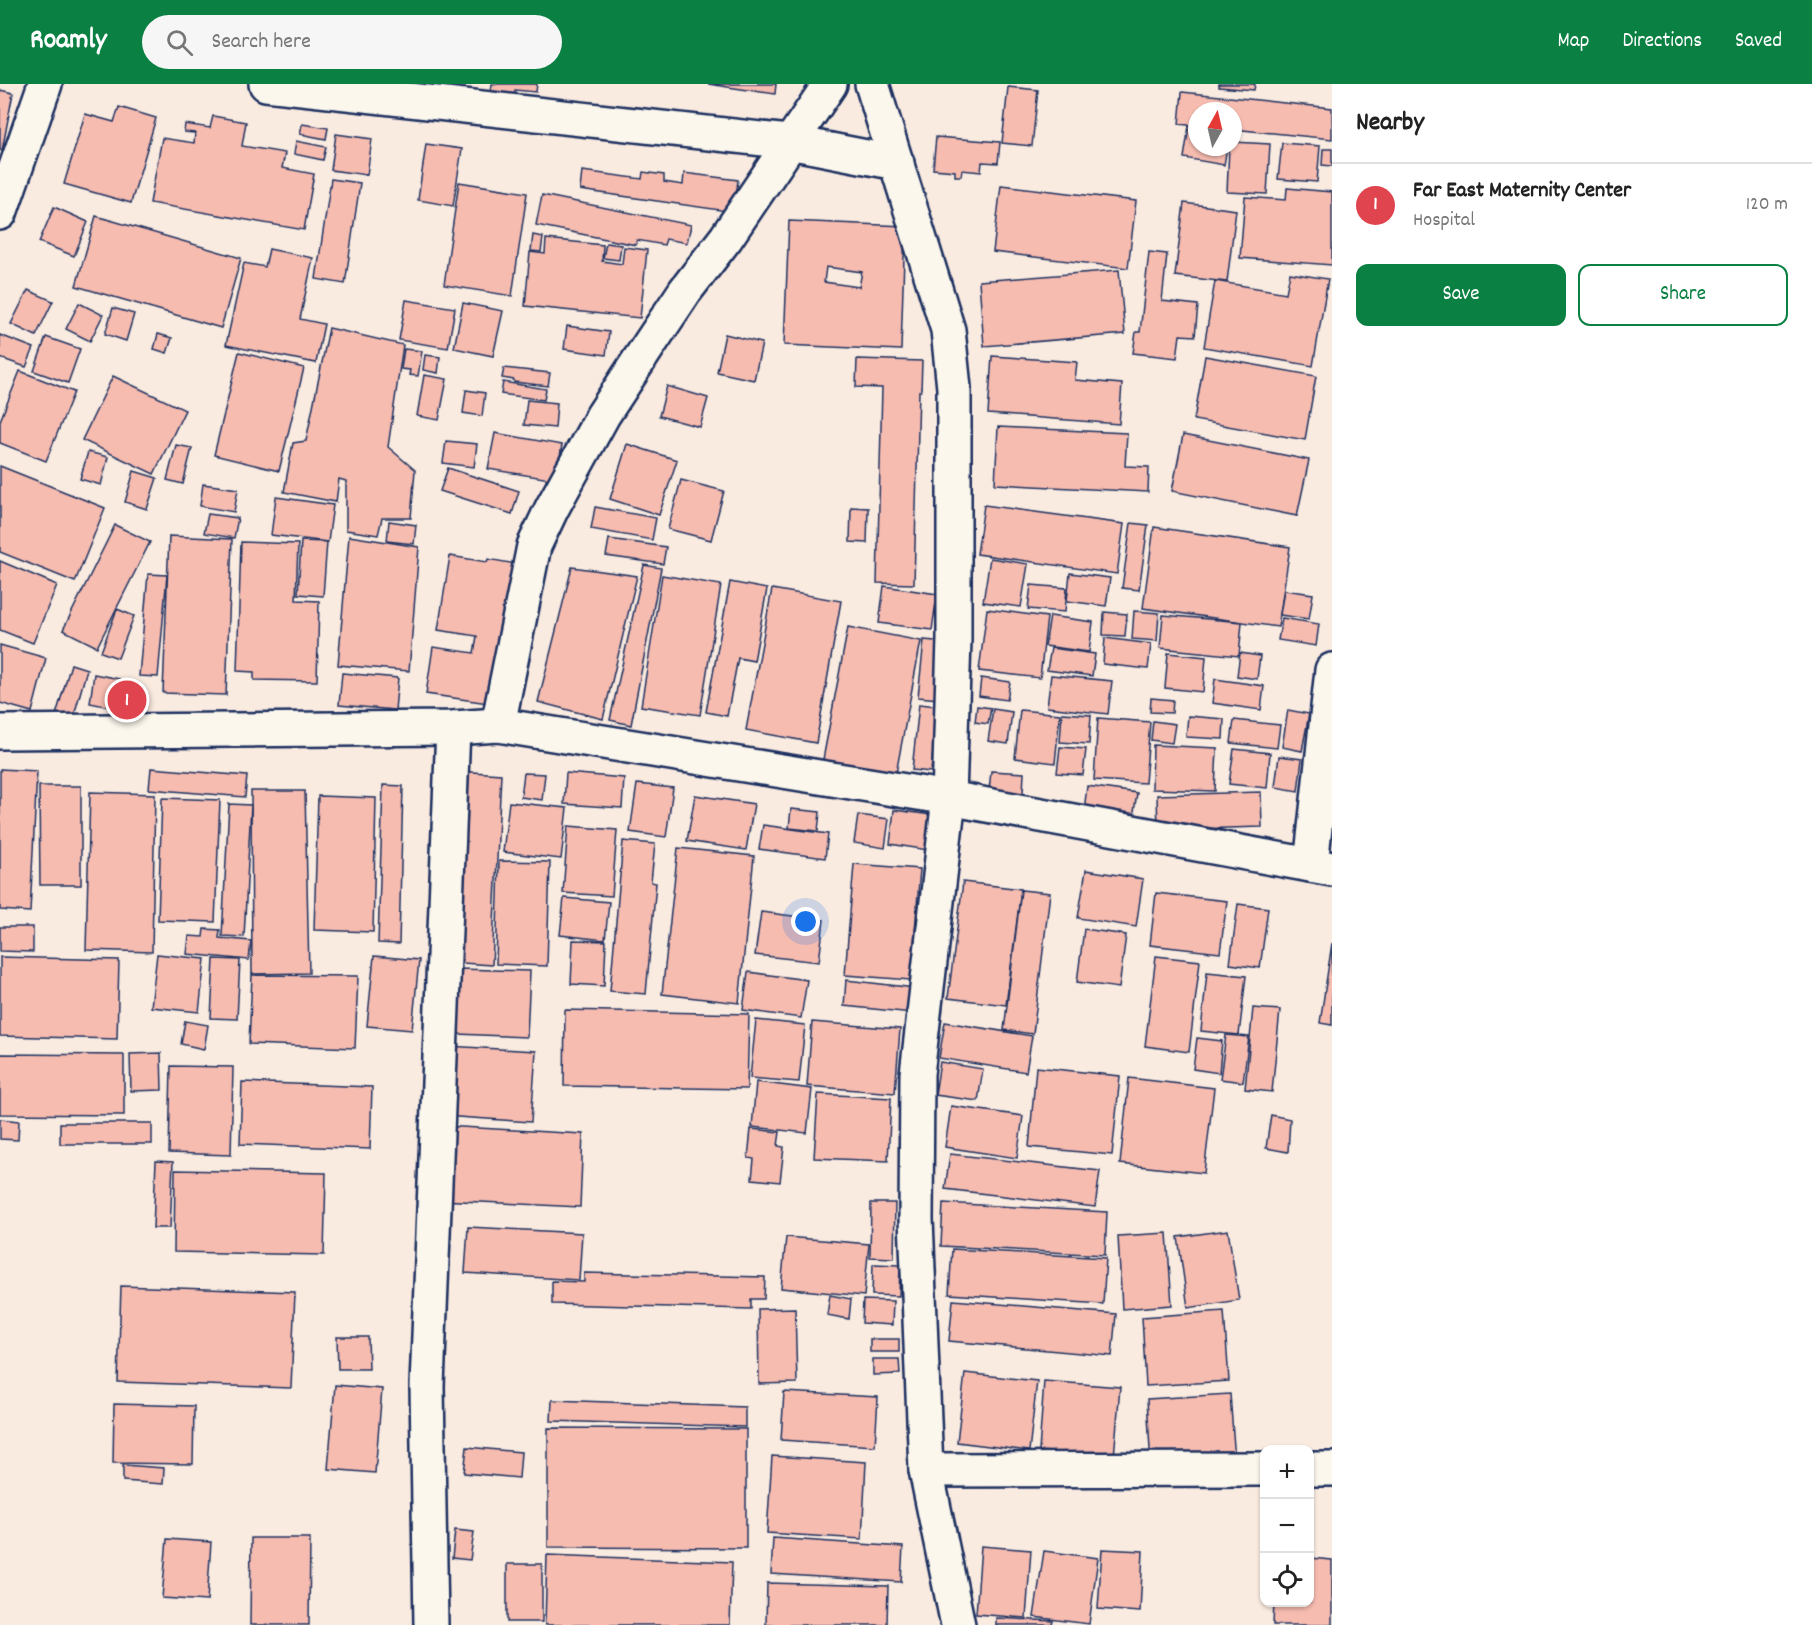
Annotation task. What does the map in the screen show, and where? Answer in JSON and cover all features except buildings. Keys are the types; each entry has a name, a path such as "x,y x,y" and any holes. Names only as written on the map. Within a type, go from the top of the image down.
{"street":[{"path":"0,213 45,84"},
{"path":"266,84 789,142 897,163"},
{"path":"498,725 534,546 552,508 603,415 685,291 726,238 830,84"},
{"path":"872,84 948,330 954,388 954,639 949,798 918,1074 916,1219 926,1470 958,1625"},
{"path":"0,732 453,728 498,725 949,798 1321,867 1332,670"},
{"path":"431,1625 427,1386 453,728"},
{"path":"1314,1469 1332,1468"},
{"path":"926,1470 1260,1469"}],"place":[{"name":"Far East Maternity Center","path":"127,700"}]}
